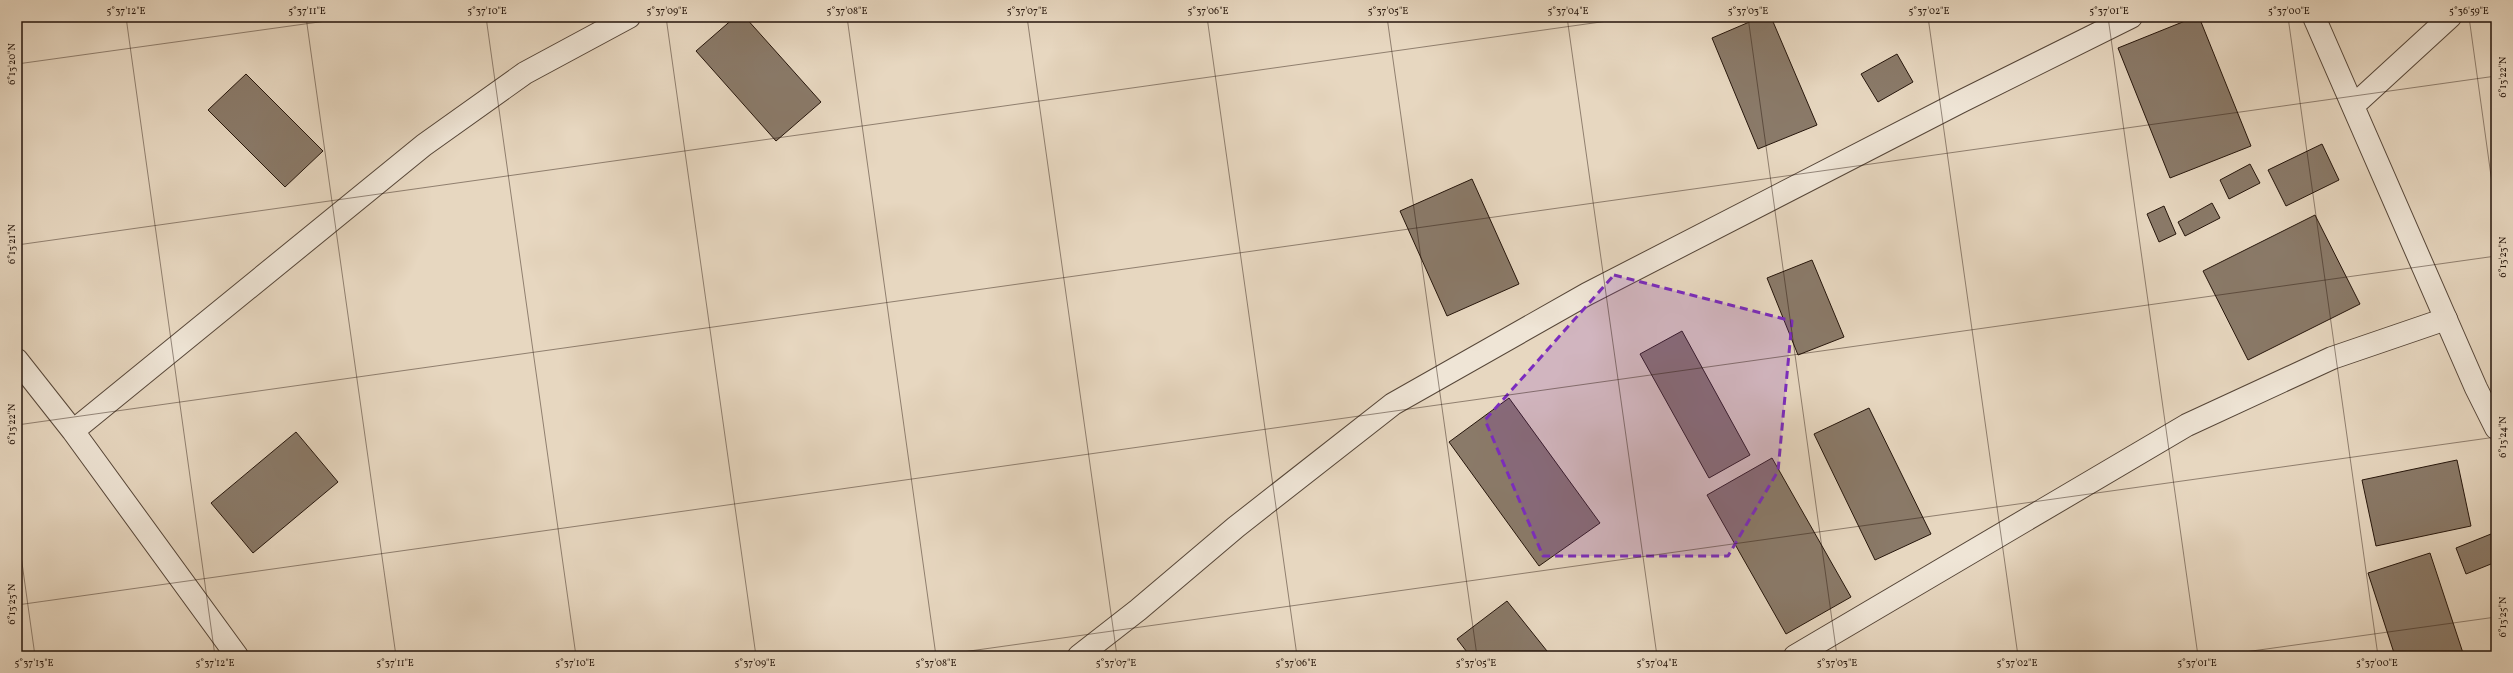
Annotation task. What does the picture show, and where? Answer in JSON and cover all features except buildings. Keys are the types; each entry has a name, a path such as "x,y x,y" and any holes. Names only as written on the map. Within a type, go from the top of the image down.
{"street":[{"path":"73,431 424,145 525,73 629,17"},
{"path":"1079,656 1236,527 1393,404 1587,294 1960,102 2131,17"},
{"path":"2314,17 2446,320 2496,428"},
{"path":"2353,106 2450,17"},
{"path":"1795,656 2187,425 2332,358 2446,320"},
{"path":"17,360 73,431 237,656"}],"highlighted area":[{"path":"1614,275 1792,321 1778,471 1728,556 1543,556 1485,420"}]}
